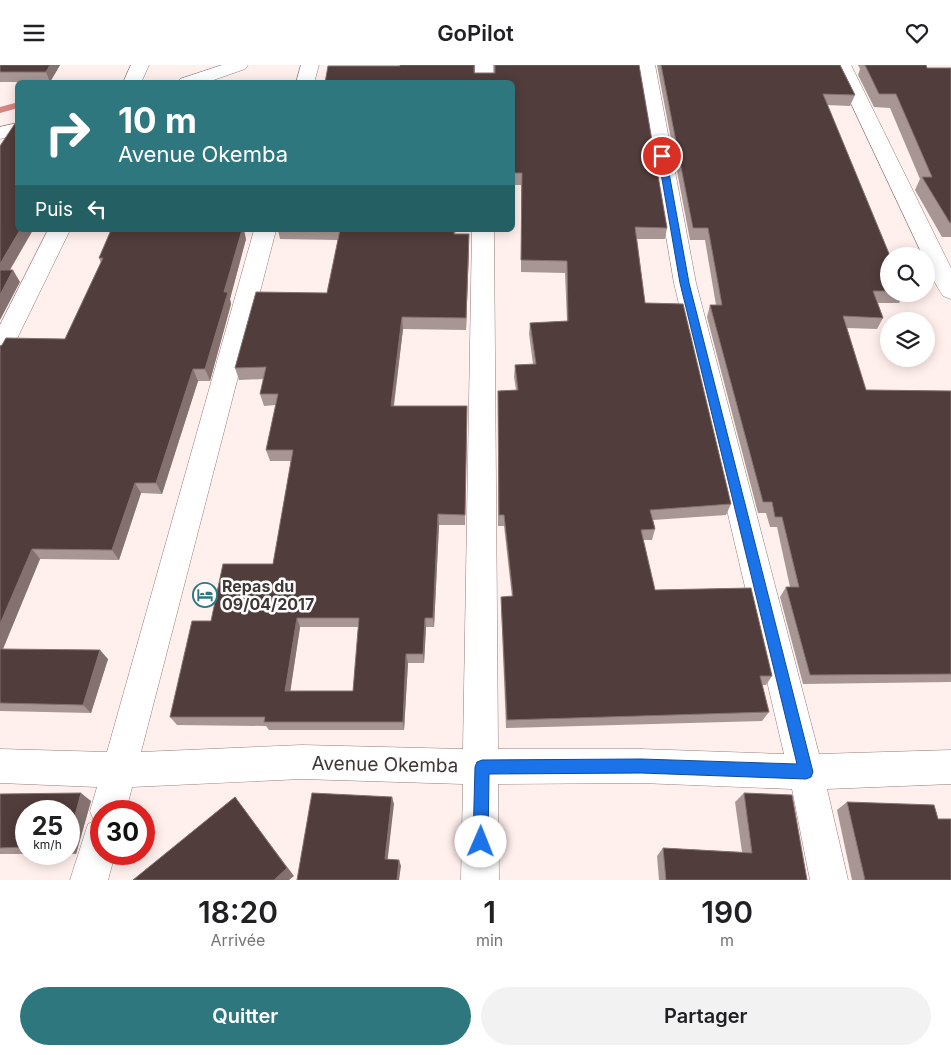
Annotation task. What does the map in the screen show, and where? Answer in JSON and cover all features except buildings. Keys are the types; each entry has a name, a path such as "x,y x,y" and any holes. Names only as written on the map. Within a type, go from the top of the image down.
{"street":[{"path":"133,80 140,65"},
{"path":"195,80 239,65"},
{"path":"306,80 310,65"},
{"path":"484,65 484,80"},
{"path":"646,65 685,283 806,772 829,880"},
{"path":"842,65 951,291"},
{"path":"0,133 15,130"},
{"path":"0,349 58,232"},
{"path":"111,800 264,232"},
{"path":"480,880 483,232"},
{"name":"Avenue Okemba","path":"0,766 119,770 302,762 482,767 641,766 806,772 951,767"},
{"path":"90,880 94,865"}],"waterway":[{"path":"0,110 15,106"}],"place":[{"name":"Repas du 09/04/2017","path":"205,595"}],"route":[{"path":"481,842 482,767 641,766 806,772 685,283 662,156"}]}
